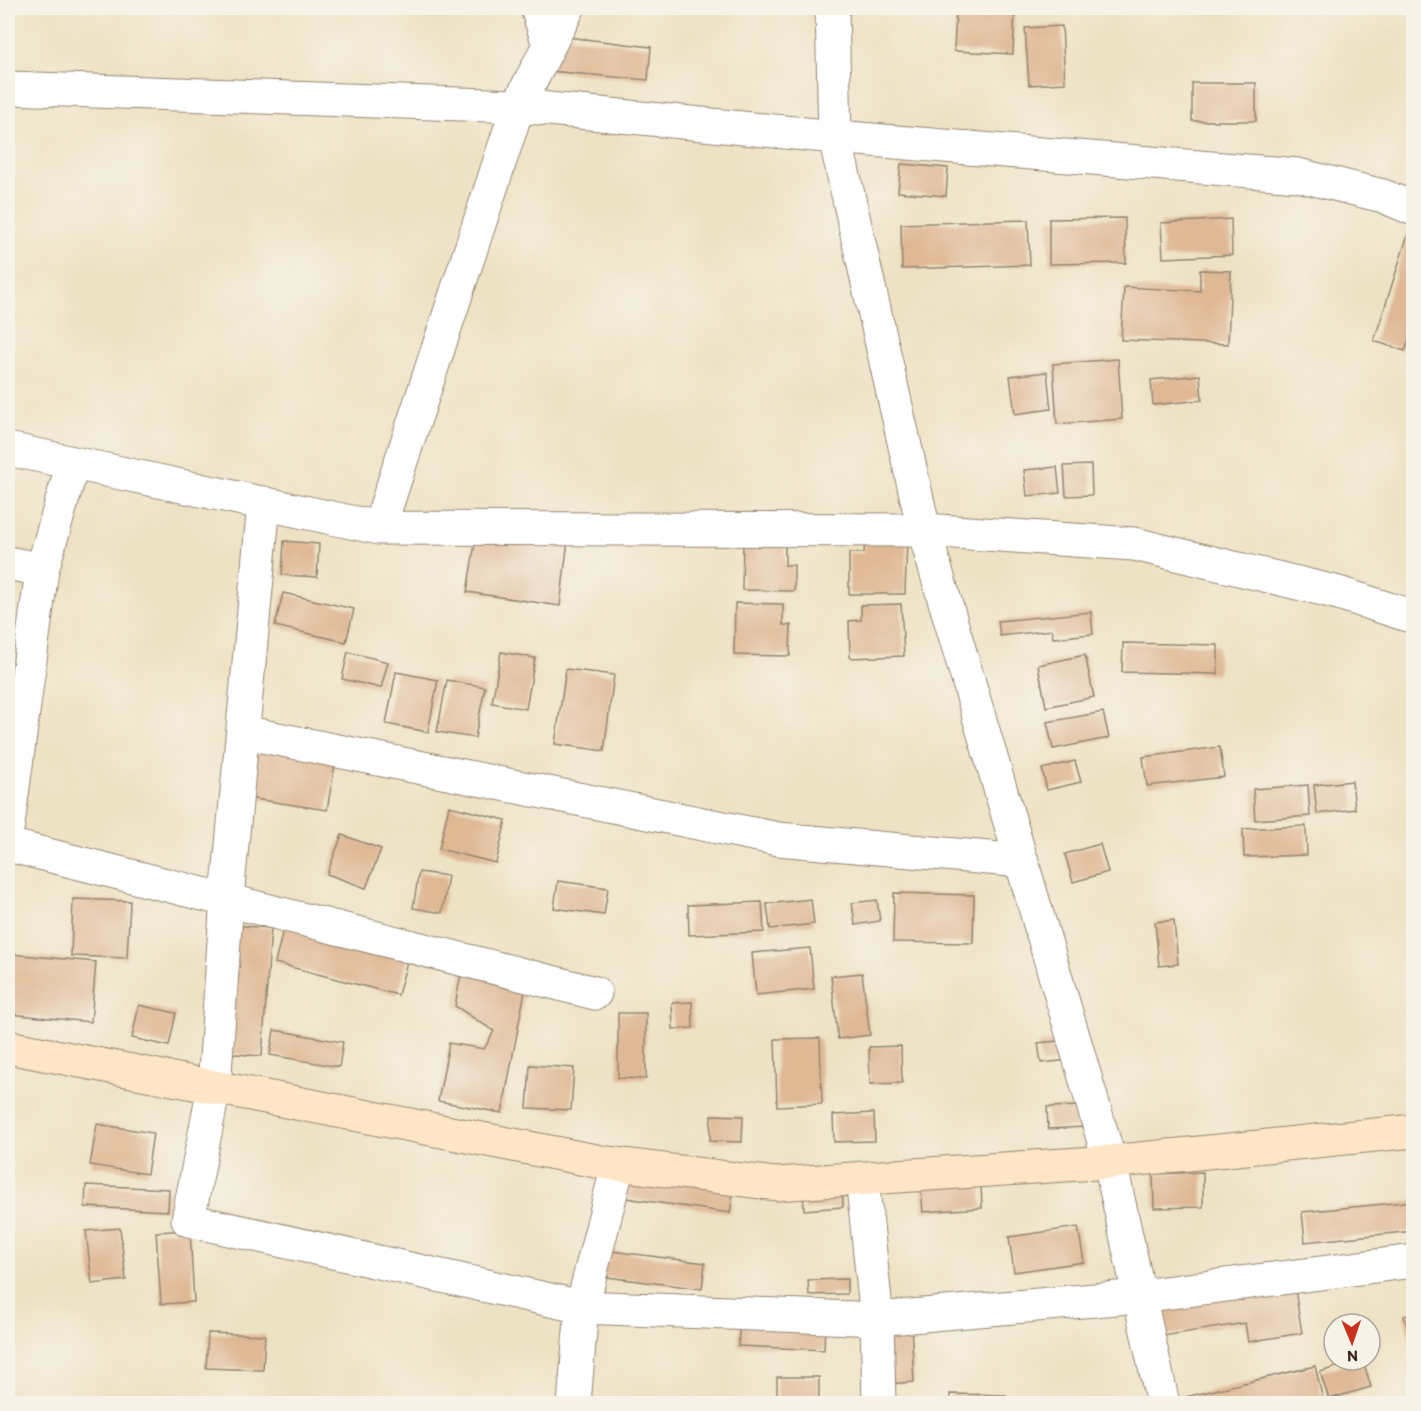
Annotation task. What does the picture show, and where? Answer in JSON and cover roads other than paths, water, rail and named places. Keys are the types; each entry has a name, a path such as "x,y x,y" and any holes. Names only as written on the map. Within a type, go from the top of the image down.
{"street":[{"path":"537,8 549,45"},
{"path":"380,528 518,106 568,8"},
{"path":"832,8 835,137 924,530 1110,1162 1163,1404"},
{"path":"8,88 518,106 835,137 1298,175 1383,196 1413,209"},
{"path":"8,449 380,528 924,530 1134,544 1335,592 1413,617"},
{"path":"8,825 42,570 74,463"},
{"path":"264,504 227,898 214,1087 188,1220 582,1307 877,1320 1140,1296 1413,1261"},
{"path":"8,563 42,570"},
{"path":"243,732 778,839 1022,861"},
{"path":"8,845 227,898 595,993"},
{"path":"8,1047 618,1164 776,1184 1110,1162 1413,1131"},
{"path":"574,1404 582,1307 618,1164"},
{"path":"862,1178 877,1320 879,1404"}]}
